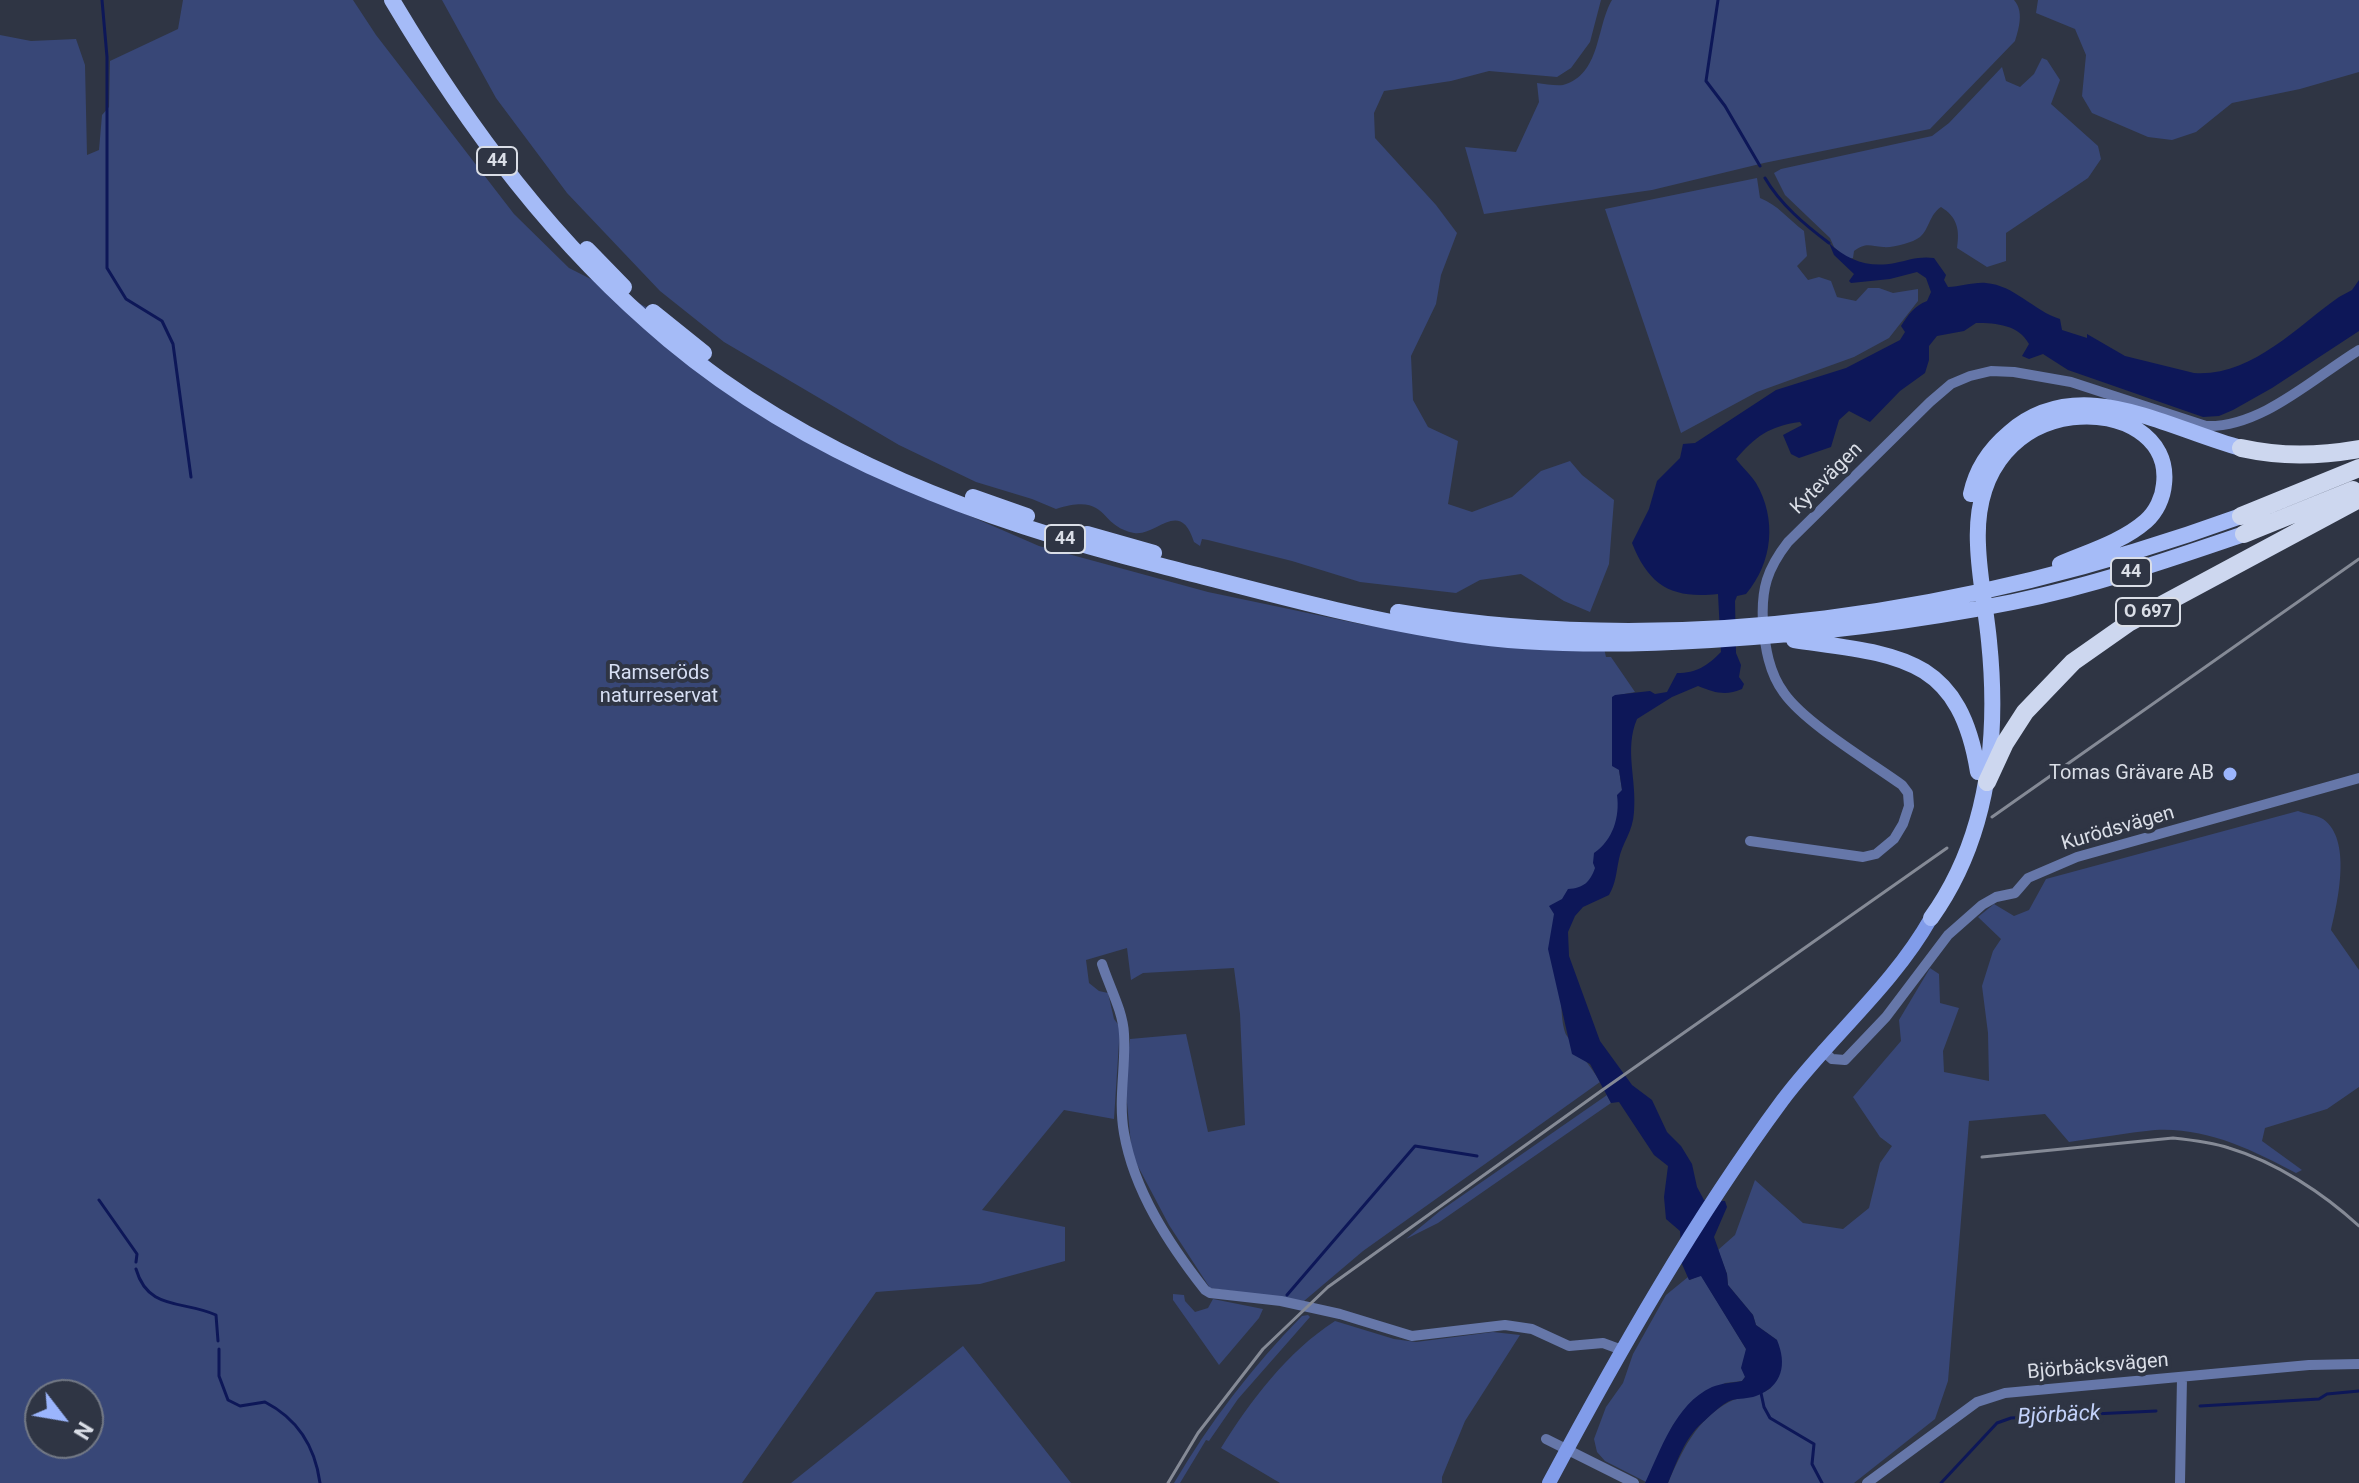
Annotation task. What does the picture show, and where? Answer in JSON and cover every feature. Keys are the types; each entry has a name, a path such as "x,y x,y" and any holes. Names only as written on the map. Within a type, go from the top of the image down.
{"highway":[{"path":"2241,448 2291,456 2359,449"},
{"name":"44","path":"2243,525 2359,468"},
{"name":"44","path":"2243,525 2359,487"},
{"name":"O 697","path":"1983,777 2025,712 2073,662 2130,622 2359,499"}],"main road":[{"name":"44","path":"384,0 495,159 595,275 709,371 791,425 842,453 947,499 1120,556 1347,614 1464,635 1575,643 1865,627 2016,601 2131,572 2243,525"},
{"name":"44","path":"392,0 424,54"},
{"name":"44","path":"405,0 447,70 503,152 602,266 716,363 795,417 847,444 949,488 1061,527 1351,604 1466,623 1666,637"},
{"path":"1983,777 1993,729 1967,519 1972,488 1984,460 2003,438 2037,414 2064,406 2104,406 2133,412 2241,448"},
{"path":"1975,568 1977,524 1983,491 2002,455 2025,434 2050,422 2079,416 2120,422 2142,433 2151,442 2163,464 2165,478 2163,493 2149,519 2116,540 2013,584"},
{"name":"44","path":"1772,631 2013,584 2243,525"},
{"path":"1772,631 1870,651 1903,660 1930,674 1950,692 1963,714 1983,777"},
{"name":"O 697","path":"1931,918 1964,858 1983,777"}],"street":[{"name":"Kytevägen","path":"1750,841 1863,857 1885,849 1903,824 1909,806 1908,793 1902,785 1801,712 1784,694 1772,673 1766,652 1761,600 1764,581 1773,561 1788,542 1951,384 1991,371 2014,372 2071,382 2206,426 2223,427 2263,412 2359,350"},
{"name":"Kurödsvägen","path":"1822,1050 1832,1059 1845,1060 1886,1017 1948,935 1982,905 1996,897 2015,893 2028,878 2077,857 2359,778"},
{"name":"O 697","path":"1549,1483 1622,1350 1771,1115 1822,1050 1912,949 1931,918"},
{"path":"1102,964 1124,1035 1123,1130 1130,1162 1168,1238 1205,1290 1281,1301 1340,1314 1412,1336 1505,1325 1532,1329 1569,1346 1603,1343 1622,1350"},
{"name":"Björbäcksvägen","path":"1867,1483 1977,1402 2005,1393 2309,1365 2359,1364"},
{"path":"2180,1483 2182,1378"},
{"path":"1546,1439 1634,1483"}],"green space":[{"name":"Ramseröds naturreservat","path":"183,0 353,0 376,35 514,214 569,268 672,320 725,378 873,474 1039,546 1208,592 1365,625 1496,641 1604,648 1606,657 1611,657 1635,692 1619,695 1622,790 1617,820 1598,876 1567,905 1561,993 1567,1036 1600,1082 1363,1251 1304,1301 1210,1288 1169,1225 1132,1155 1125,1082 1130,1039 1186,1034 1208,1132 1245,1125 1240,1014 1234,968 1143,973 1131,980 1127,948 1086,960 1089,983 1099,991 1108,993 1114,1019 1120,1027 1114,1119 1064,1110 982,1210 1065,1227 1065,1261 980,1284 876,1292 742,1483 0,1483 0,35 31,41 76,39 85,65 87,155 99,150 102,115 109,107 110,61 178,29"},
{"path":"442,0 1601,0 1590,42 1571,68 1557,77 1489,71 1451,81 1384,91 1374,113 1375,138 1457,233 1441,275 1436,304 1411,356 1413,400 1428,427 1458,441 1448,504 1472,512 1512,497 1541,471 1570,461 1582,475 1614,500 1609,564 1590,612 1564,601 1521,574 1480,580 1456,593 1360,582 1208,540 1202,539 1200,546 1182,522 1175,520 1142,533 1134,533 1114,524 1095,507 1073,505 1056,509 976,482 899,445 724,342 660,291 567,193 496,98"},
{"path":"1612,0 2014,0 2020,20 2015,41 1930,129 1652,190 1484,214 1465,147 1516,152 1539,102 1537,83 1563,85 1575,80 1584,71 1596,49"},
{"path":"2038,0 2359,0 2359,72 2300,89 2232,103 2196,132 2172,140 2148,137 2092,113 2082,96 2086,55 2075,29 2036,13"},
{"path":"2042,58 2047,60 2060,80 2051,104 2098,146 2101,159 2088,178 2006,233 2006,261 1987,267 1957,248 1956,224 1941,207 1917,239 1892,247 1862,246 1854,251 1853,258 1847,259 1834,247 1830,238 1785,195 1774,173 1932,136 1949,123 2002,67 2006,81 2020,87 2034,74"},
{"path":"1757,178 1760,198 1778,208 1804,231 1807,256 1797,266 1808,280 1819,277 1831,281 1837,297 1856,301 1868,288 1893,293 1918,289 1918,301 1889,338 1854,357 1757,392 1681,433 1605,209"},
{"path":"2298,811 2323,819 2332,828 2337,841 2340,871 2331,930 2359,970 2359,1087 2327,1109 2265,1128 2262,1141 2302,1170 2296,1173 2246,1148 2192,1132 2155,1130 2069,1142 2045,1114 1969,1121 1948,1381 1935,1419 1854,1483 1668,1483 1685,1448 1699,1427 1717,1409 1771,1388 1777,1340 1756,1325 1753,1315 1728,1285 1718,1250 1735,1235 1755,1180 1803,1223 1843,1229 1869,1208 1880,1163 1892,1146 1880,1137 1853,1097 1901,1041 1899,1020 1930,968 1939,974 1940,1003 1959,1008 1943,1051 1944,1072 1989,1081 1988,1033 1982,986 1993,951 2001,939 1978,917 1994,904 2014,916 2029,910 2046,879"},
{"path":"1607,1095 1611,1103 1438,1223 1406,1239 1440,1211"},
{"path":"1701,1275 1746,1349 1745,1377 1742,1381 1725,1383 1673,1425 1646,1482 1605,1461 1597,1452 1594,1439 1606,1407 1623,1383 1633,1354 1666,1295 1688,1277 1690,1280"},
{"path":"1173,1294 1184,1295 1185,1301 1195,1312 1208,1308 1213,1299 1263,1309 1259,1318 1219,1365 1173,1300"},
{"path":"1302,1316 1310,1317 1238,1399 1209,1441 1206,1440 1180,1483 1174,1483 1202,1438 1249,1375"},
{"path":"1335,1321 1394,1339 1416,1342 1493,1332 1520,1335 1465,1421 1442,1483 1280,1483 1221,1448 1271,1378 1301,1347"},
{"path":"963,1346 1071,1483 791,1483"}],"shaded area":[{"path":"1829,243 1851,259 1868,264 1934,258 1946,275 1944,280 1948,287 1981,283 2006,288 2060,319 2062,330 2087,338 2087,334 2125,356 2194,373 2215,372 2253,359 2352,290 2359,280 2359,331 2233,410 2219,416 2203,417 2068,370 2043,354 2029,359 2022,356 2029,344 2019,333 1999,325 1976,323 1964,331 1937,336 1929,346 1925,373 1900,391 1870,422 1849,411 1839,420 1831,447 1799,458 1791,454 1783,435 1802,425 1800,422 1780,426 1764,434 1736,459 1756,483 1763,497 1769,526 1767,554 1762,568 1746,594 1737,596 1735,601 1736,653 1741,665 1739,677 1744,684 1742,689 1726,693 1698,686 1672,697 1637,719 1631,742 1632,826 1620,853 1609,895 1583,907 1575,916 1568,932 1569,956 1600,1041 1632,1085 1652,1100 1667,1132 1681,1146 1692,1164 1697,1187 1704,1200 1725,1201 1727,1207 1714,1237 1728,1285 1753,1315 1756,1325 1777,1340 1782,1366 1777,1380 1765,1392 1728,1402 1696,1429 1668,1483 1645,1483 1663,1443 1688,1405 1712,1387 1742,1381 1745,1377 1741,1368 1746,1349 1701,1276 1689,1280 1682,1264 1680,1231 1666,1219 1664,1197 1668,1166 1654,1155 1619,1102 1611,1103 1590,1064 1572,1054 1548,949 1554,914 1549,906 1562,899 1568,889 1582,886 1588,881 1595,868 1594,853 1606,842 1614,827 1617,795 1622,790 1619,770 1612,766 1612,697 1650,691 1655,694 1667,692 1677,673 1701,668 1721,652 1718,594 1688,594 1664,586 1646,570 1632,543 1649,509 1657,481 1680,458 1683,444 1695,443 1776,390 1846,368 1900,340 1905,332 1901,326 1915,308 1927,301 1931,292 1926,278 1917,272 1890,279 1851,283 1849,281 1854,274 1834,255"}],"waterway":[{"path":"102,0 107,57 107,268 126,299 162,321 173,344 191,477"},
{"path":"1718,0 1706,81 1725,106 1760,166"},
{"path":"1765,178 1794,214 1829,243"},
{"path":"1287,1295 1415,1146 1477,1156"},
{"path":"99,1200 137,1254 136,1262"},
{"path":"136,1269 149,1292 158,1298 216,1315 218,1341"},
{"path":"219,1349 219,1376 228,1400 240,1406 265,1402 296,1425 314,1457 320,1483"},
{"name":"Björbäck","path":"2200,1406 2319,1399 2327,1394 2359,1391"},
{"path":"1761,1393 1770,1418 1814,1444 1812,1464 1822,1483"},
{"name":"Björbäck","path":"1941,1483 1997,1423 2011,1418 2156,1411"}],"railway":[{"path":"1992,817 2359,559"},
{"path":"1168,1483 1198,1433 1263,1349 1328,1287 1947,848"},
{"path":"1982,1157 2173,1138 2208,1143 2247,1154 2281,1170 2330,1202 2359,1226"}],"place":[{"name":"Tomas Grävare AB","path":"2230,774"}]}
